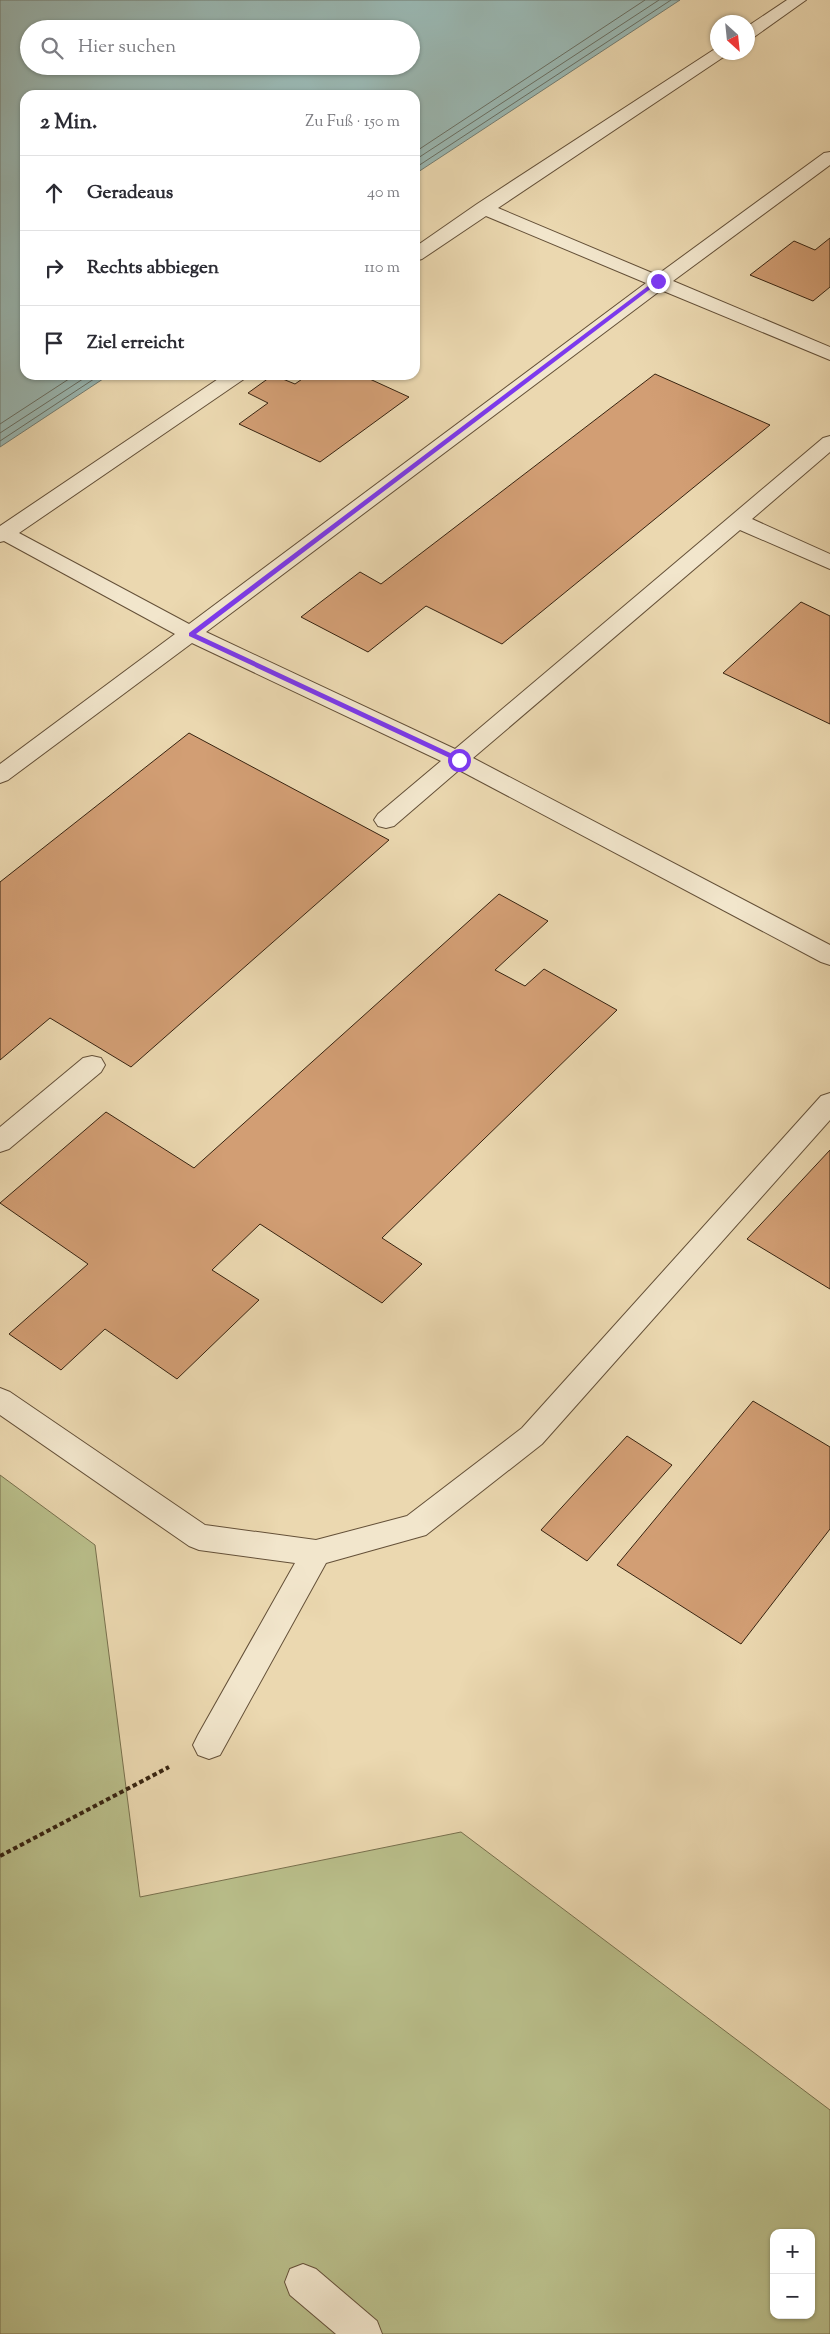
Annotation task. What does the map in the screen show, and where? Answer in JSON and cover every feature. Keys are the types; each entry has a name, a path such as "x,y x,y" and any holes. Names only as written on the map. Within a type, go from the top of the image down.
{"lane":[{"path":"755,28 798,0"},
{"path":"420,252 710,58"},
{"path":"0,775 191,634 658,281 830,157"},
{"path":"483,208 830,354"},
{"path":"230,380 2,534 191,634 459,760 830,956"},
{"path":"386,820 459,760 830,442"},
{"path":"738,521 830,562"},
{"path":"0,1142 92,1065"},
{"path":"0,1400 199,1537 316,1553 416,1526 532,1436 830,1104"},
{"path":"209,1745 316,1553"},
{"path":"302,2282 364,2334"}],"path":[{"path":"0,1856 209,1745"}],"green space":[{"path":"0,1475 95,1545 140,1897 461,1832 830,2110 830,2334 0,2334"}],"water":[{"path":"0,0 680,0 420,171 420,90 20,90 20,380 101,380 0,447"}],"building":[{"path":"830,238 830,287 813,301 750,275 794,241 815,250"},
{"path":"655,374 770,425 502,644 426,606 368,652 301,617 360,572 381,584"},
{"path":"266,380 285,380 295,384 301,380 372,380 409,397 320,462 239,424 268,403 248,393"},
{"path":"801,602 830,616 830,724 723,673"},
{"path":"189,733 389,840 131,1067 50,1018 0,1060 0,882"},
{"path":"499,894 548,921 495,970 525,986 544,969 617,1010 382,1238 422,1264 382,1303 260,1224 212,1270 259,1300 177,1379 105,1329 61,1370 9,1334 88,1264 0,1203 106,1112 194,1168"},
{"path":"830,1150 830,1289 747,1239"},
{"path":"753,1401 830,1447 830,1529 741,1644 617,1565"},
{"path":"627,1436 672,1465 587,1561 541,1530"}],"route":[{"path":"459,760 191,634 658,281"}]}
